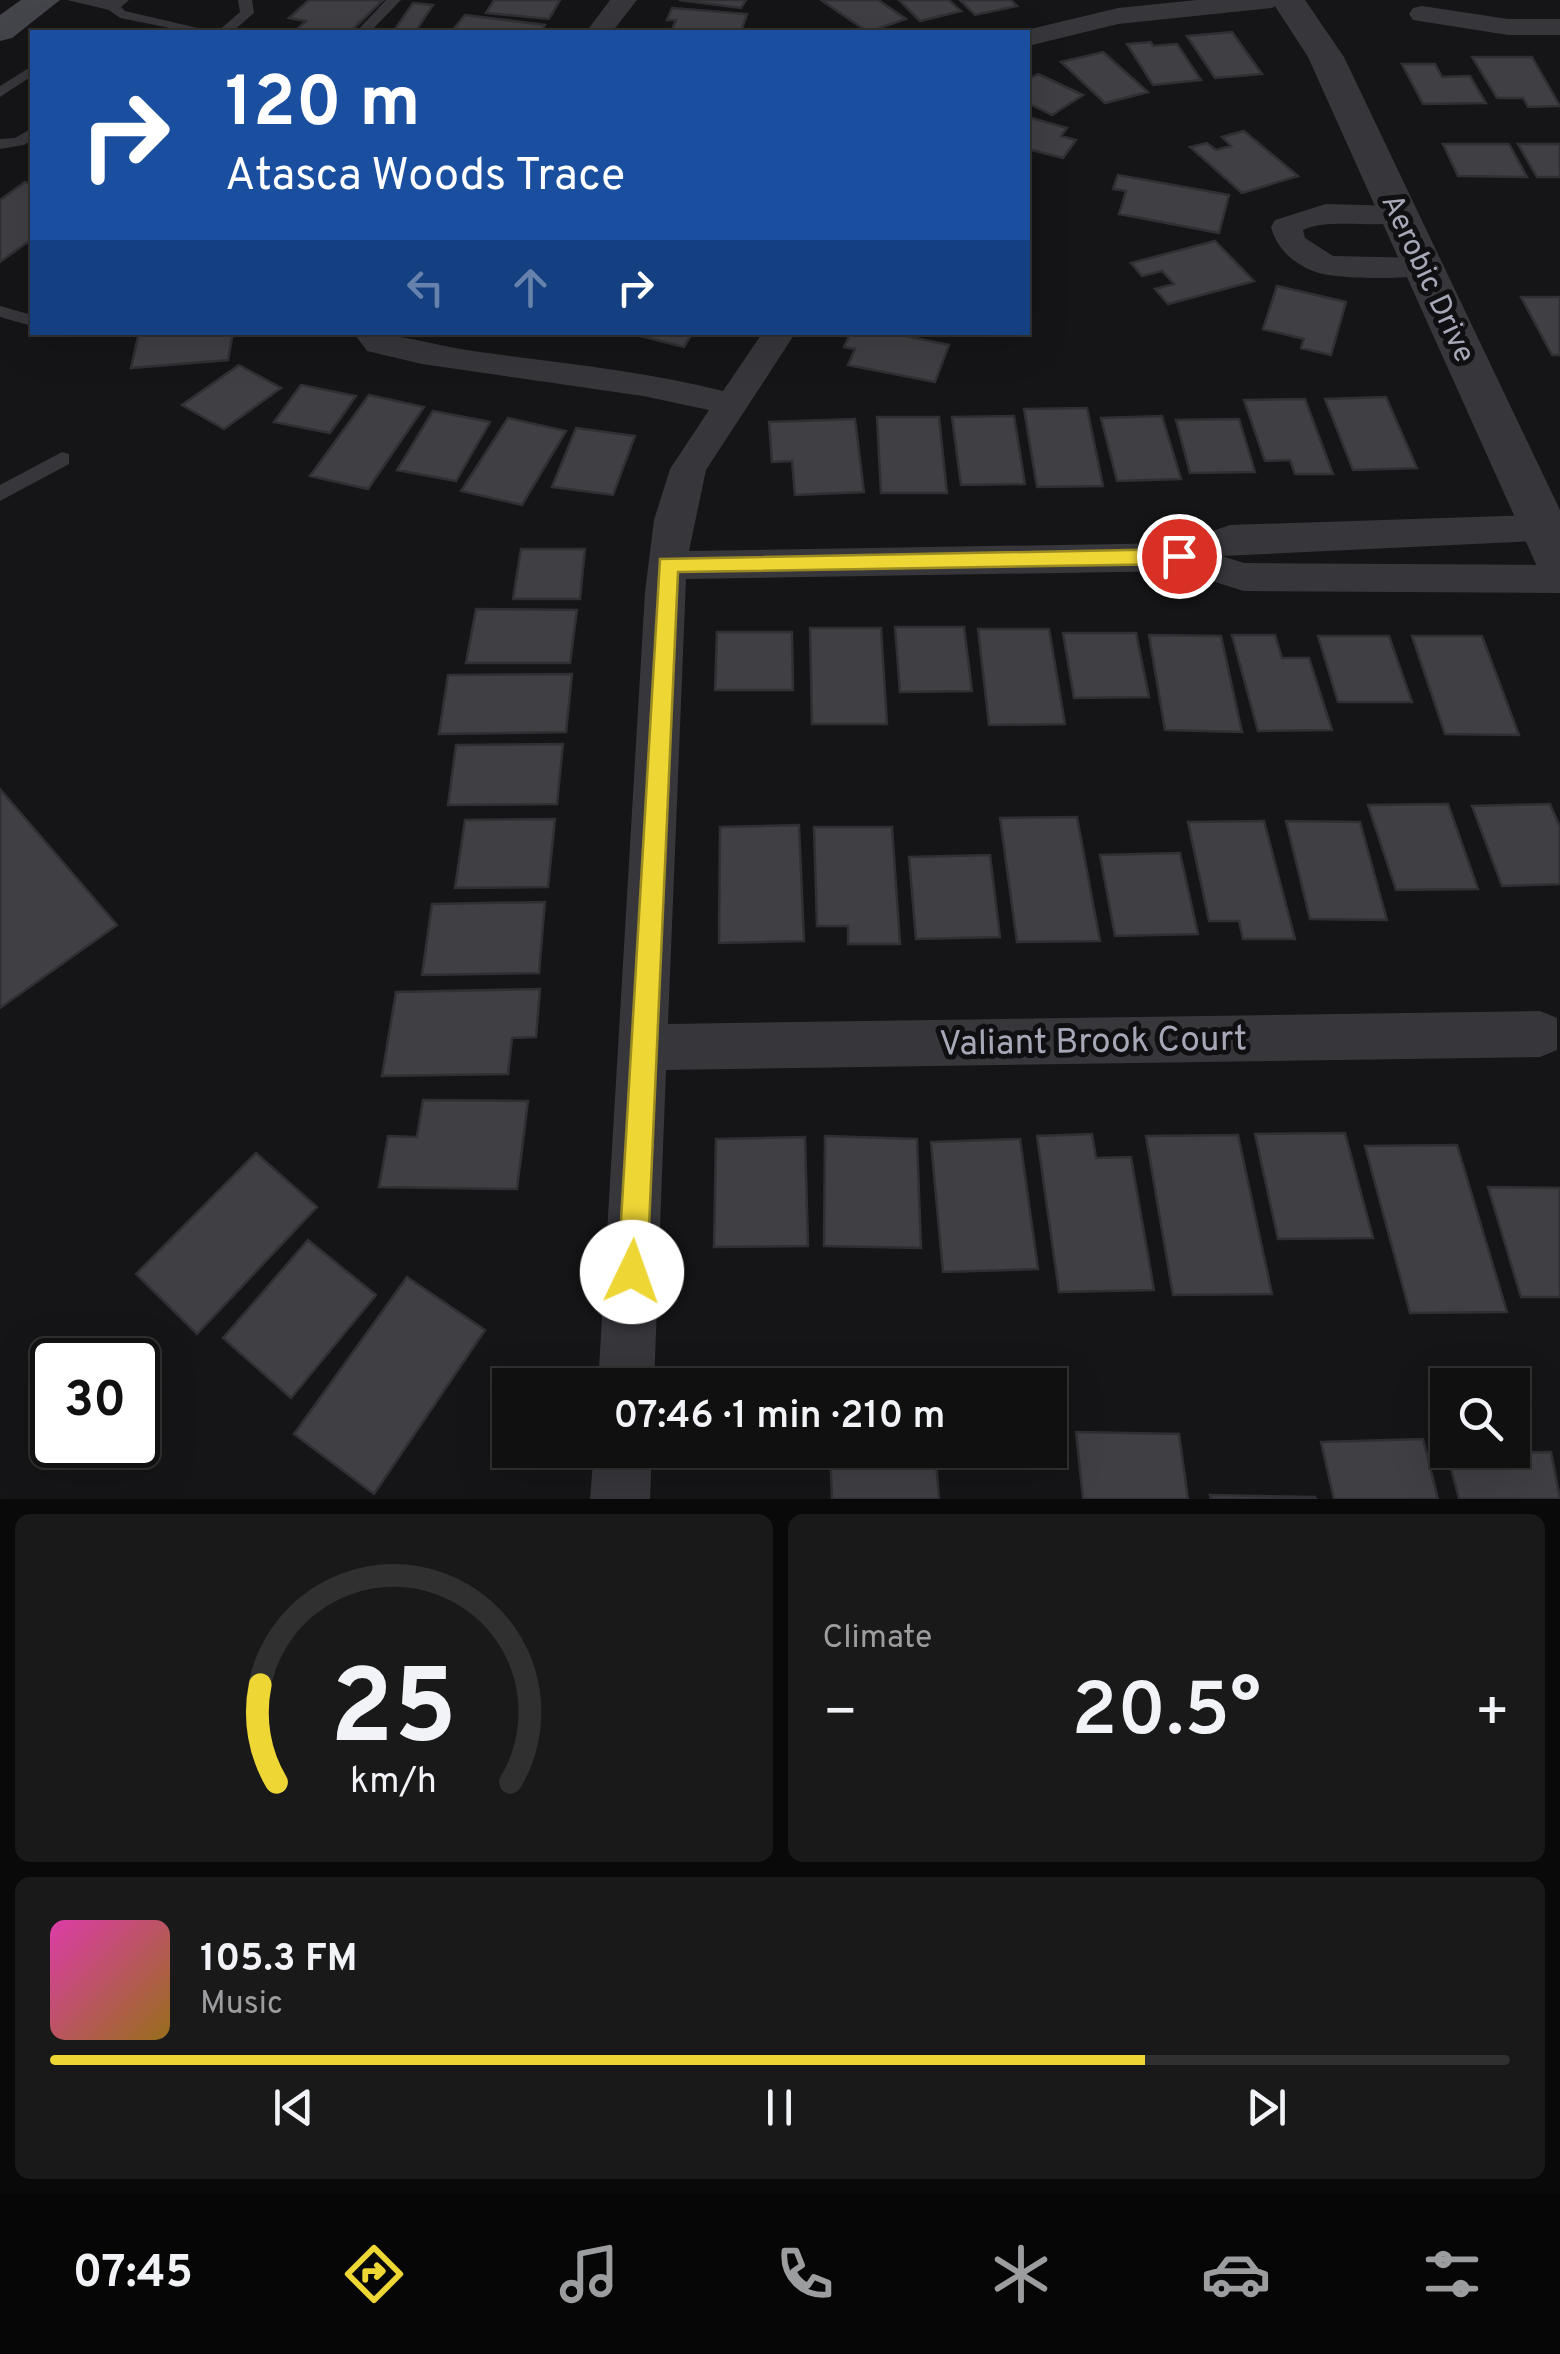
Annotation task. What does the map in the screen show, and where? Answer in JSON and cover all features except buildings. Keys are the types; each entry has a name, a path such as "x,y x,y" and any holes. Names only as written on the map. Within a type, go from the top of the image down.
{"main road":[{"path":"0,31 43,0"}],"street":[{"path":"601,30 624,0"},
{"path":"1056,0 1079,23"},
{"path":"1030,37 1079,23 1272,0"},
{"name":"Aerobic Drive","path":"1288,0 1326,57 1555,539"},
{"path":"1422,14 1508,27 1560,26"},
{"path":"1399,215 1301,216 1286,227 1290,243 1326,265 1424,268"},
{"path":"372,335 379,342 466,364 683,390 730,404"},
{"path":"627,1368 673,520 688,469 778,335"},
{"path":"668,564 1179,556 1230,538 1555,539"},
{"path":"1179,556 1244,577 1560,580"},
{"name":"Valiant Brook Court","path":"645,1047 1540,1034"},
{"path":"620,1499 622,1468"}],"lane":[{"path":"74,0 117,3 120,14 198,30"},
{"path":"226,30 247,12 245,0"},
{"path":"365,30 394,0"},
{"path":"0,93 30,71"},
{"path":"0,76 17,80"},
{"path":"0,144 18,142 30,134"},
{"path":"0,311 30,320"},
{"path":"0,494 62,459"}],"route":[{"path":"632,1272 668,564 1179,556"}]}
